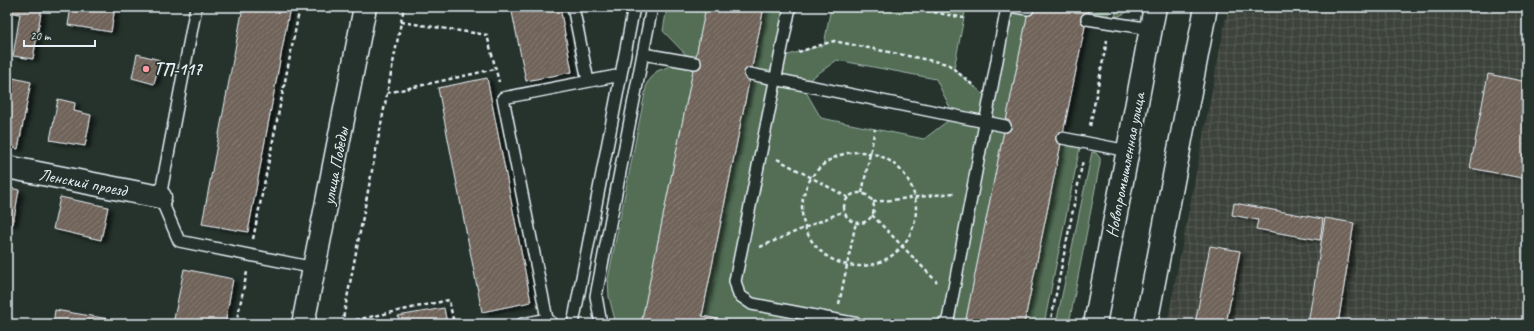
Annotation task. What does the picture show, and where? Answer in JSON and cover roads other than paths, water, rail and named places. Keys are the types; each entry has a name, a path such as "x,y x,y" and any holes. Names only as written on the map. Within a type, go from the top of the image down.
{"main road":[{"name":"улица Победы","path":"304,324 365,7"},
{"name":"Новопромышленная улица","path":"1095,324 1155,7"},
{"path":"1146,324 1206,7"},
{"name":"Ленский проезд","path":"7,166 160,197"}],"lane":[{"path":"196,7 160,197 178,241 315,268"},
{"path":"573,7 588,81"},
{"path":"573,324 634,7"},
{"path":"601,324 596,296 652,7"},
{"path":"790,7 735,281 739,295 752,304 858,324"},
{"path":"944,324 948,320 1007,7"},
{"path":"1015,7 1028,9"},
{"path":"1087,20 1151,30"},
{"path":"643,54 695,63"},
{"path":"750,74 1005,126"},
{"path":"522,324 550,321 503,98 622,75"},
{"path":"1062,138 1128,151"}],"place":[{"name":"ТП-117","path":"146,69"}]}
